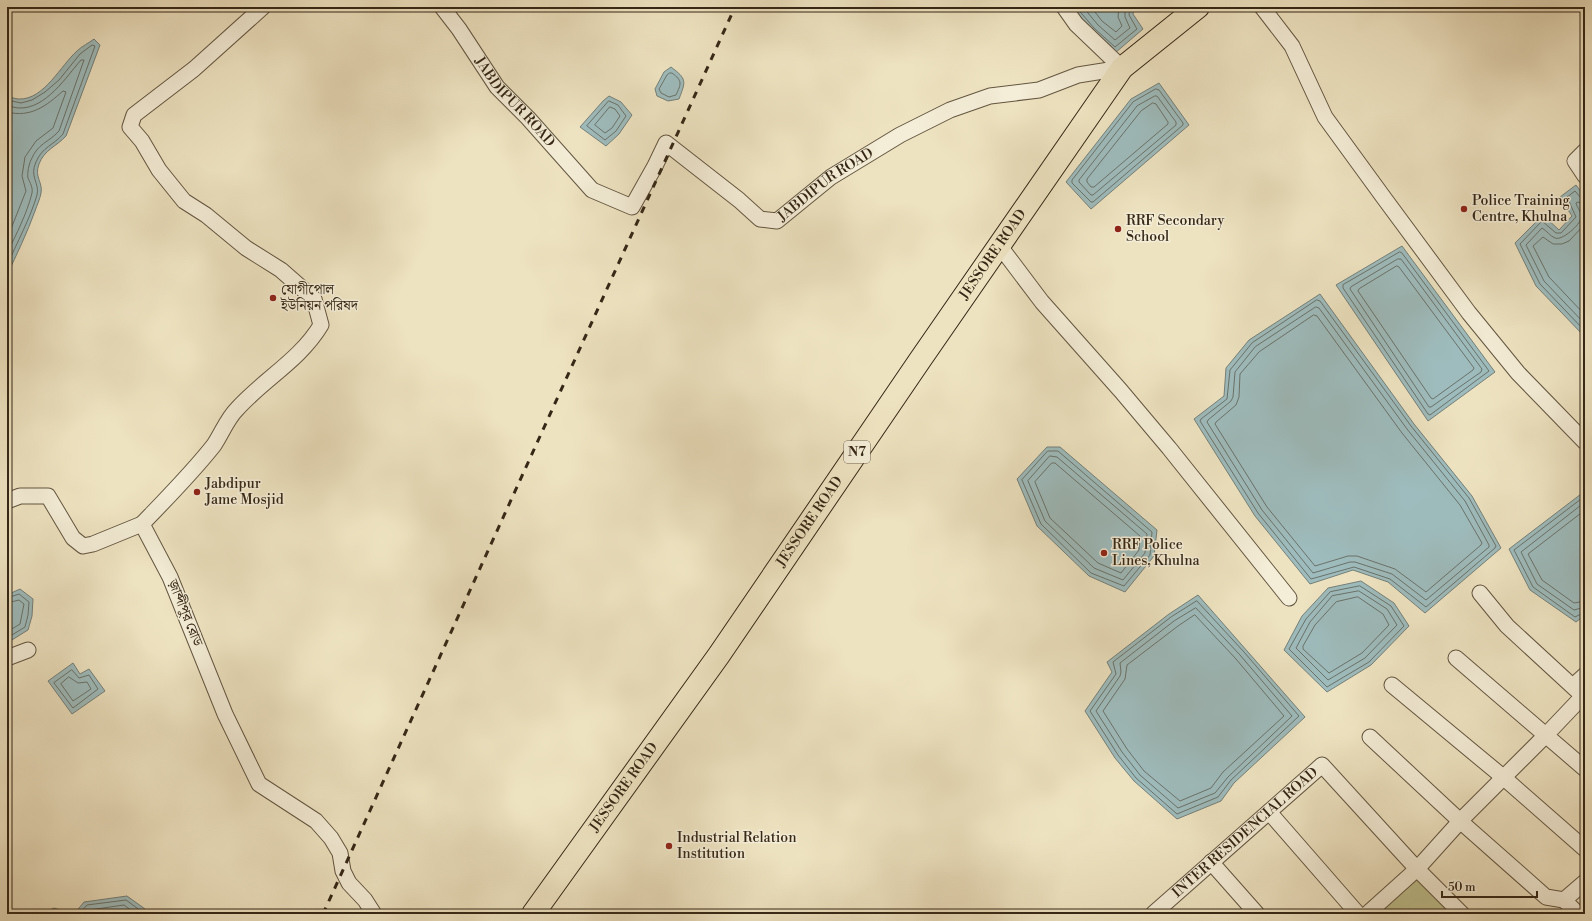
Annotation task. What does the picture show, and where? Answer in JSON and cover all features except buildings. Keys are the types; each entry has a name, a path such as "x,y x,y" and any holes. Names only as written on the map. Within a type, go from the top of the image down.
{"highway":[{"name":"JESSORE ROAD","path":"533,914 719,655 999,245 1122,68 1198,7"}],"street":[{"path":"7,501 20,496 48,496 73,538 83,546 93,544 142,524 214,444 236,410 270,378 294,359 316,334 321,325 314,299 281,270 246,248 206,215 184,201 159,170 142,141 130,127 134,115 194,69 263,7"},
{"name":"JABDIPUR ROAD","path":"442,7 497,87 528,118 592,190 632,207 666,143 739,200 760,219 777,221 796,203 831,177 900,135 950,110 990,96 1040,90 1078,76 1122,68"},
{"path":"1064,7 1076,24 1122,68"},
{"path":"1262,7 1292,46 1326,116 1388,205 1469,313 1518,372 1585,442"},
{"path":"1585,150 1575,160 1585,176"},
{"path":"999,245 1042,302 1169,448 1289,598"},
{"name":"জ়াব্দীপুর রোড","path":"142,524 170,576 225,714 259,784 316,821 321,826 331,838 340,853 343,871 349,883 365,900 374,914"},
{"path":"1480,593 1507,626 1580,693"},
{"path":"7,658 28,650"},
{"path":"1456,658 1585,769"},
{"path":"1366,914 1417,870 1460,821 1502,777 1545,736 1580,693 1585,675"},
{"path":"1392,685 1585,849"},
{"path":"1370,737 1460,821 1546,897 1564,900 1578,914"},
{"name":"INTER RESIDENCIAL ROAD","path":"1159,912 1211,862 1322,765 1417,870"},
{"path":"1268,812 1358,914"},
{"path":"1211,862 1257,914"},
{"path":"1417,870 1462,914"},
{"path":"1564,900 1585,882"}],"green space":[{"path":"1417,869 1462,914 1367,914"}],"water":[{"path":"1071,7 1134,7 1133,14 1143,29 1115,53 1091,31"},
{"path":"94,39 100,45 66,136 44,155 39,164 37,172 41,186 40,198 7,275 7,96 19,99 28,98 36,94 51,81 77,51"},
{"path":"671,67 680,75 684,81 684,84 679,99 668,101 657,96 655,89 664,72"},
{"path":"1159,83 1189,125 1091,209 1066,182 1131,99"},
{"path":"609,96 621,102 632,115 619,134 606,146 580,127"},
{"path":"1576,185 1585,197 1584,336 1536,286 1515,243 1543,215 1559,230 1572,216 1560,197"},
{"path":"1402,246 1495,372 1428,421 1336,285"},
{"path":"1320,294 1414,424 1472,496 1501,548 1425,613 1388,582 1353,570 1310,584 1255,516 1194,419 1224,396 1226,368 1249,340"},
{"path":"1047,447 1060,447 1157,530 1154,556 1125,592 1089,576 1037,526 1017,479"},
{"path":"1585,491 1585,615 1576,622 1530,590 1509,549"},
{"path":"1361,581 1394,603 1409,626 1371,665 1327,692 1284,650 1302,616 1328,588"},
{"path":"20,589 33,599 32,616 28,630 7,643 7,593 9,594"},
{"path":"1198,595 1305,717 1234,783 1221,801 1177,819 1134,781 1115,758 1085,711 1112,672 1107,662 1169,614"},
{"path":"73,663 80,674 89,669 105,691 72,714 48,681"},
{"path":"127,896 145,909 145,914 74,914 84,902"},
{"path":"54,908 74,914 41,914"}],"railway":[{"path":"323,914 735,7"}],"place":[{"name":"Police Training Centre, Khulna","path":"1464,209"},
{"name":"RRF Secondary School","path":"1118,229"},
{"name":"যোগীপোল ইউনিয়ন পরিষদ","path":"273,298"},
{"name":"Jabdipur Jame Mosjid","path":"197,492"},
{"name":"RRF Police Lines, Khulna","path":"1104,553"},
{"name":"Industrial Relation Institution","path":"669,846"}]}
